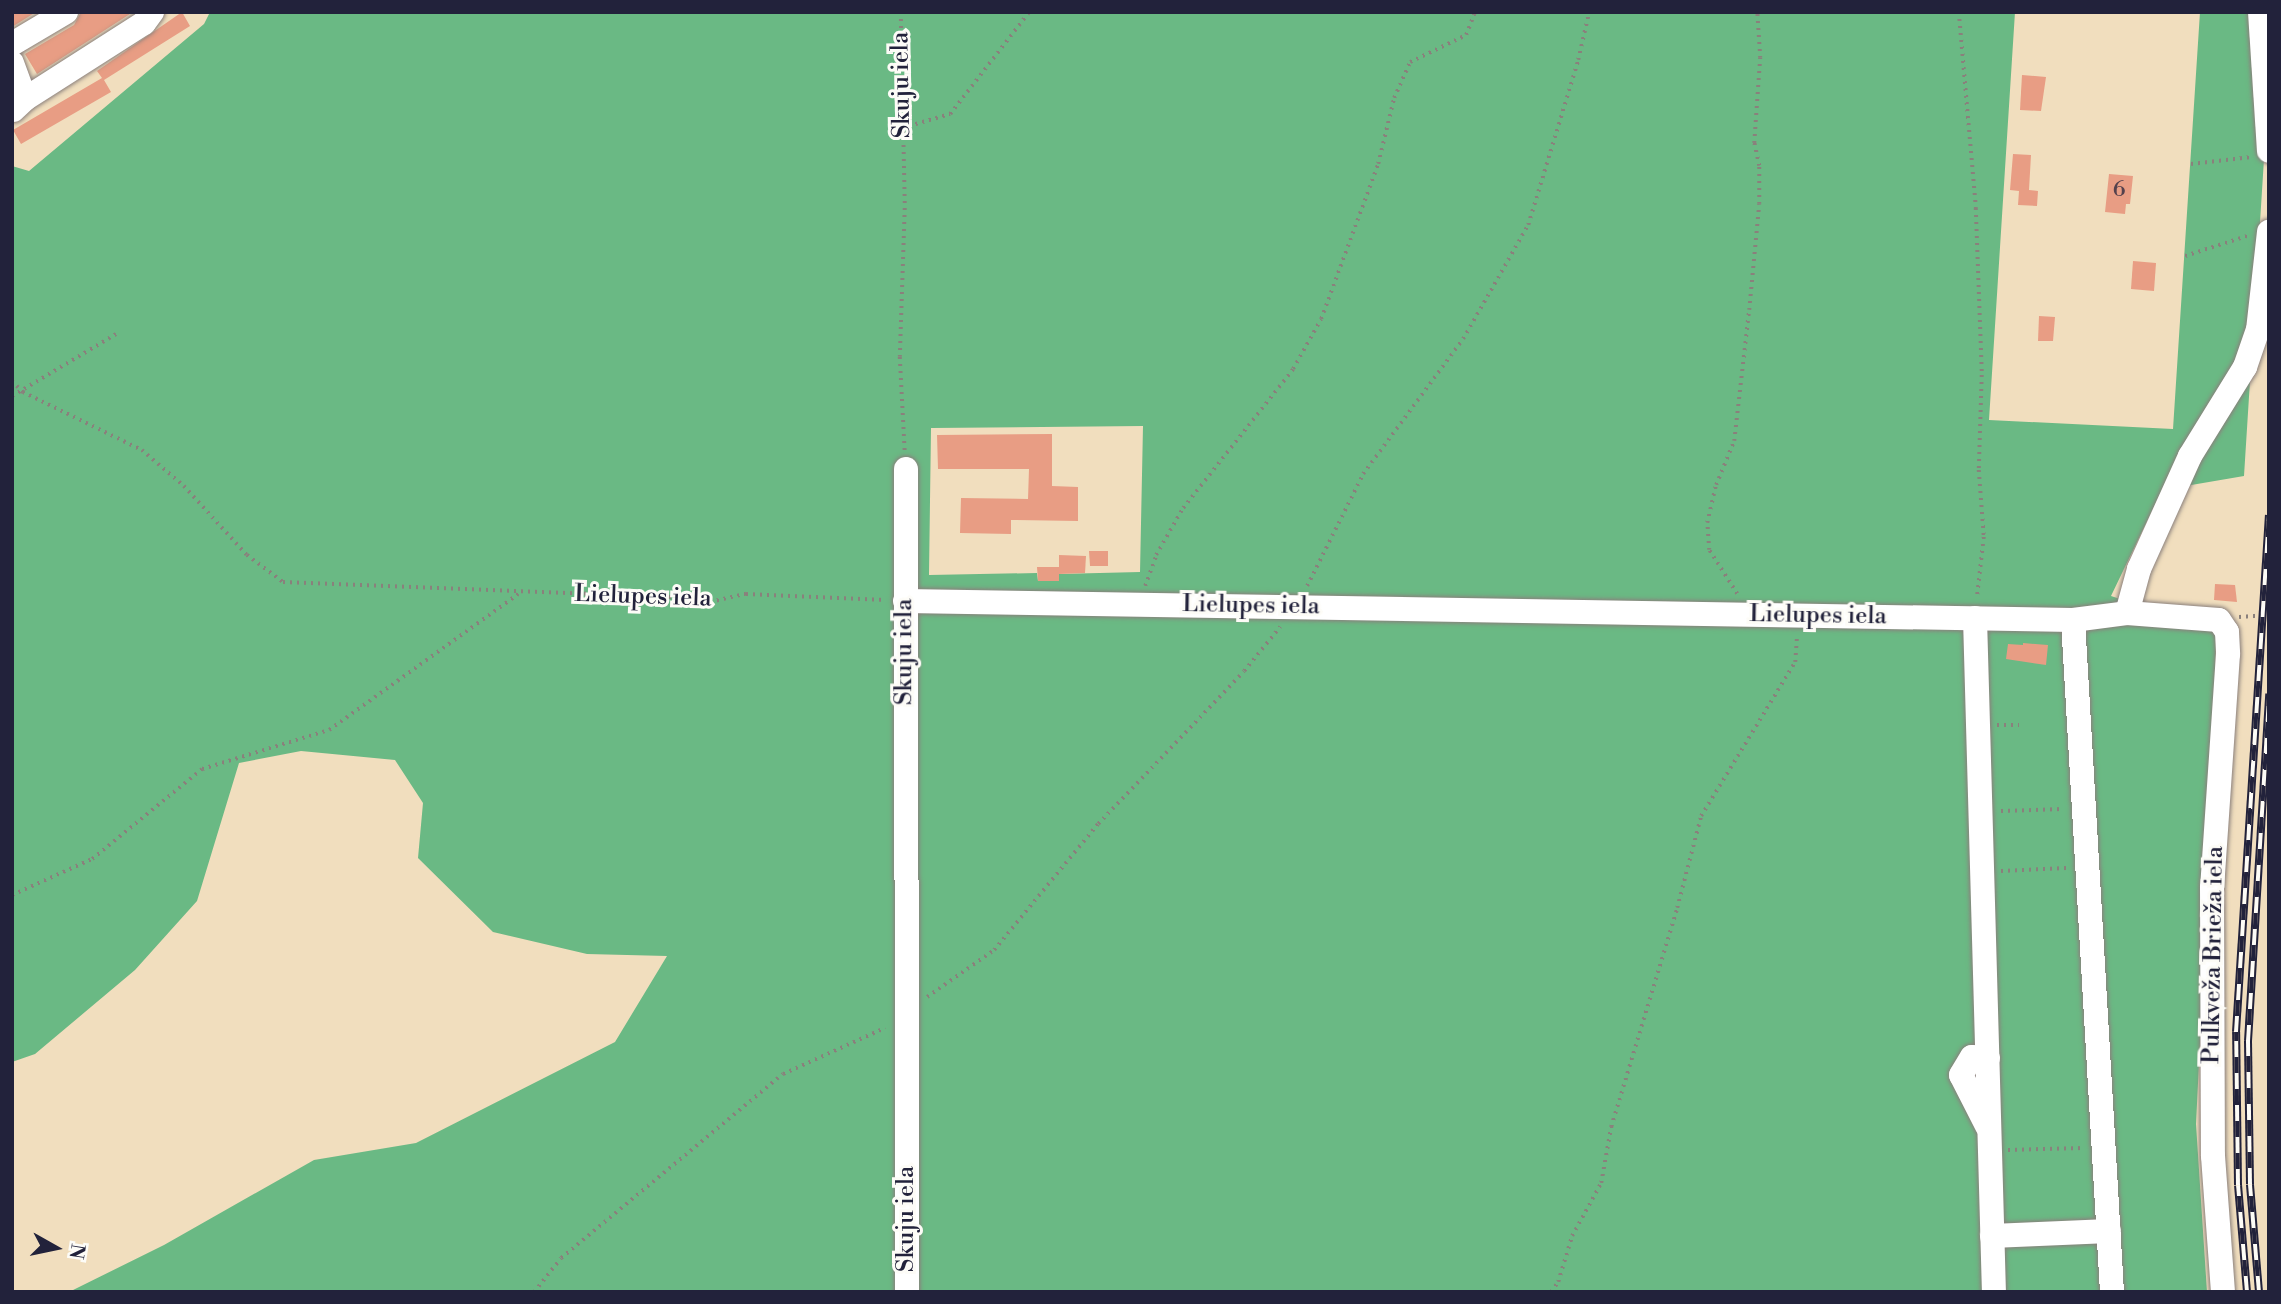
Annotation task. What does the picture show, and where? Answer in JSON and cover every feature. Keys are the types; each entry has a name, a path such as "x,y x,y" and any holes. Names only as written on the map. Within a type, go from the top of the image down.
{"street":[{"path":"12,44 66,12"},
{"path":"12,63 19,105 144,23 152,12"},
{"path":"2260,12 2262,154"},
{"path":"2127,613 2139,569 2190,457 2245,367 2258,330 2264,232"},
{"name":"Skuju iela","path":"906,469 907,1292"},
{"name":"Lielupes iela","path":"905,601 2073,620 2127,613 2219,620"},
{"path":"1975,618 1994,1292"},
{"path":"2073,620 2112,1292"},
{"name":"Pulkveža Brieža iela","path":"2219,620 2227,632 2228,654 2212,887 2213,1142 2223,1292"},
{"path":"1992,1236 2109,1231"}],"path":[{"name":"Skuju iela","path":"901,12 905,208 900,357 906,469"},
{"path":"902,128 950,114 1029,12"},
{"path":"1139,604 1156,555 1183,508 1293,369 1321,319 1378,164 1394,98 1410,62 1466,35 1475,12"},
{"path":"534,1292 561,1258 783,1074 905,1019 932,991 994,950 1098,824 1244,671 1297,608 1363,474 1463,339 1528,225 1589,12"},
{"path":"1754,615 1709,550 1707,523 1716,485 1734,441 1749,310 1759,204 1759,166 1754,143 1760,58 1757,12"},
{"path":"1959,12 1976,208 1982,375 1979,470 1984,537 1975,618"},
{"path":"2192,164 2262,154"},
{"path":"2185,256 2264,232"},
{"path":"12,396 23,392 116,334"},
{"path":"12,381 23,392"},
{"name":"Lielupes iela","path":"23,392 142,450 184,486 247,555 283,582 669,597 710,602 746,594 905,601"},
{"path":"12,895 92,859 202,769 329,730 519,592"},
{"path":"2248,615 2269,615"},
{"path":"1550,1292 1558,1282 1572,1236 1601,1184 1611,1127 1677,908 1701,816 1795,662 1799,616"},
{"path":"1980,812 2082,808"},
{"path":"1982,872 2087,867"},
{"path":"1990,1140 2104,1147"}],"green space":[{"path":"210,12 2015,12 1989,420 2173,429 2200,12 2269,12 2269,80 2244,476 2162,490 2111,596 2216,631 2213,780 2196,1124 2207,1292 69,1292 164,1245 314,1160 416,1143 615,1042 667,956 587,954 493,932 418,858 423,803 395,760 301,751 239,763 197,901 135,970 35,1054 12,1062 12,166 29,171 204,24","holes":["1143,426 1140,572 1059,574 1058,581 1038,581 1037,573 929,575 931,428"]}],"building":[{"path":"12,12 36,12 12,27"},
{"path":"81,12 133,12 37,74 25,54 74,25"},
{"path":"182,12 190,26 104,80 111,92 21,144 13,130 102,78 97,71"},
{"path":"2022,75 2046,77 2041,111 2020,110"},
{"path":"2013,154 2031,155 2029,190 2038,191 2037,206 2018,205 2019,191 2010,190"},
{"path":"2109,174 2133,176 2130,204 2126,204 2125,214 2105,212"},
{"path":"2133,261 2156,263 2154,291 2131,289"},
{"path":"2039,316 2055,317 2053,341 2038,341"},
{"path":"1052,434 1052,486 1078,487 1078,521 1011,520 1011,534 960,533 961,498 1028,499 1029,469 938,469 937,435"},
{"path":"1089,551 1108,551 1108,566 1090,566"},
{"path":"1059,555 1086,556 1085,573 1059,574"},
{"path":"1037,567 1059,567 1059,581 1038,581"},
{"path":"2215,584 2235,585 2237,602 2214,600"},
{"path":"2008,644 2048,645 2046,665 2006,659"}],"railway":[{"path":"2247,1292 2238,1185 2236,1032 2269,515"},
{"path":"2259,1292 2250,1184 2248,1041 2269,694"}]}
